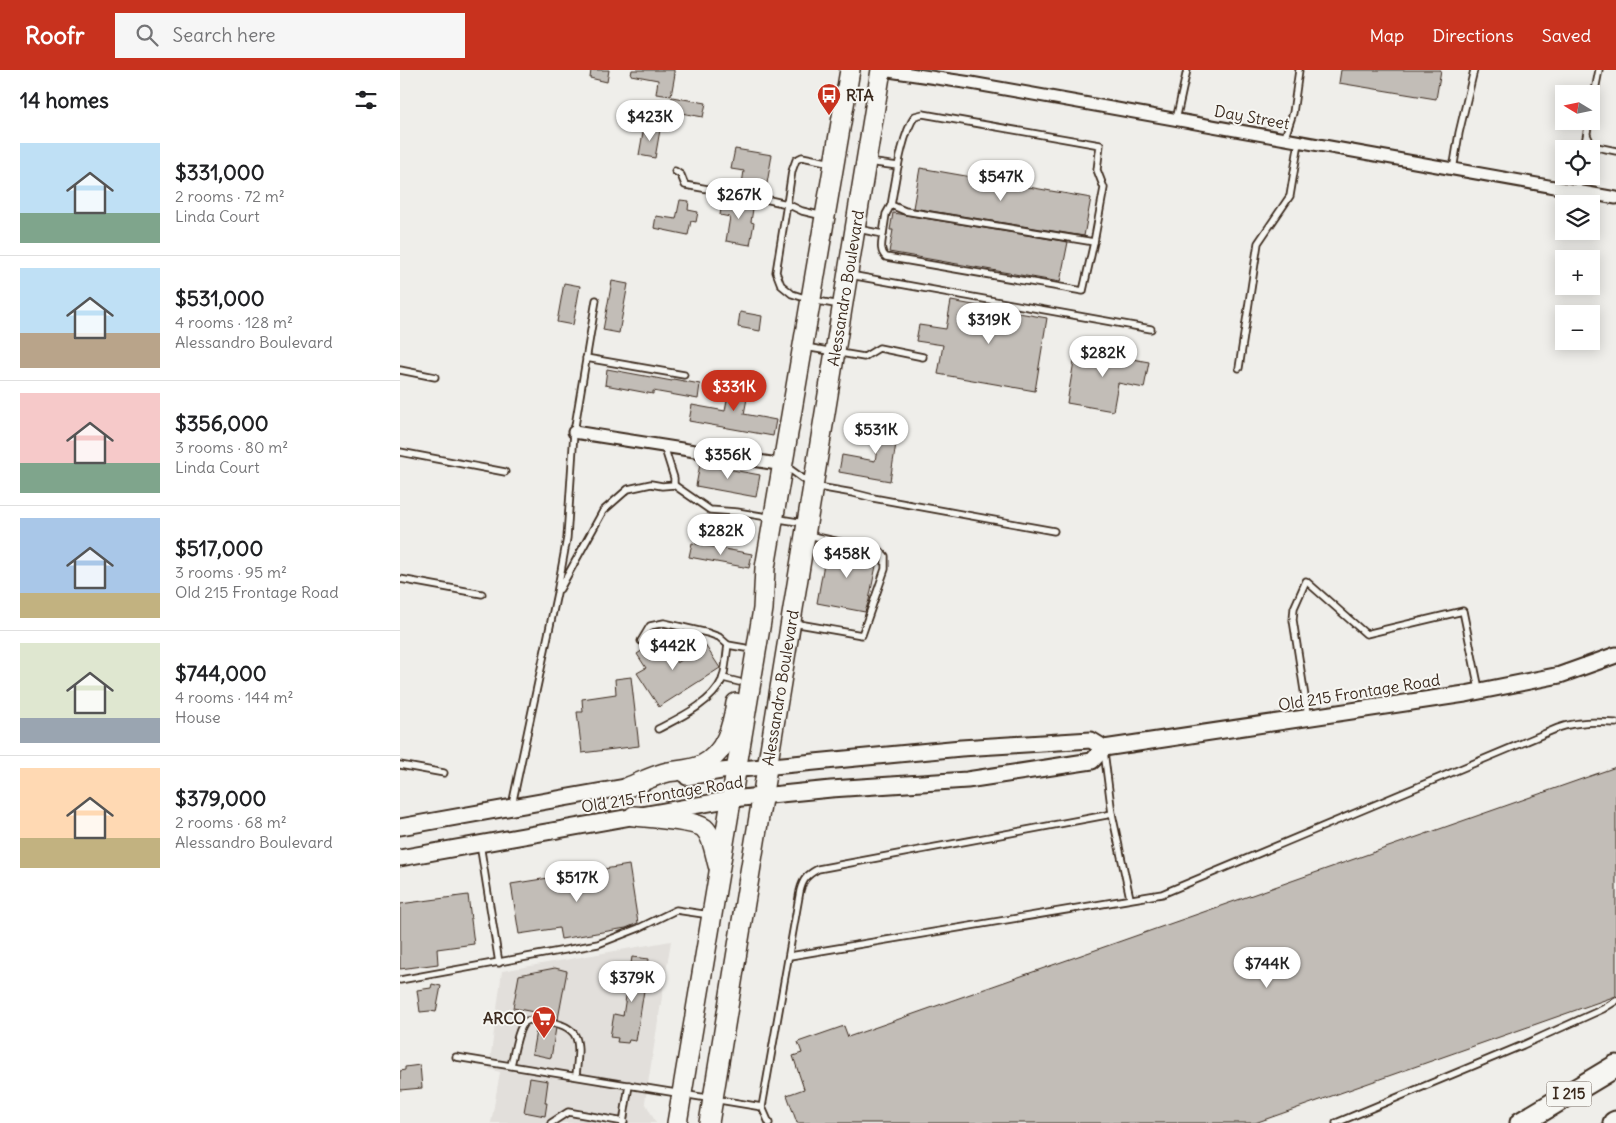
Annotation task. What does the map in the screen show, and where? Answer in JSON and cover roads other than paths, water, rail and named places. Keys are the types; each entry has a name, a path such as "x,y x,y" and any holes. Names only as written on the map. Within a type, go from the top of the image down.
{"highway":[{"name":"I 215","path":"1521,1123 1616,1066"}],"main road":[{"name":"Alessandro Boulevard","path":"678,1123 763,609 765,568 850,70"},
{"name":"Alessandro Boulevard","path":"709,1123 881,70"},
{"path":"628,787 667,772 702,765 716,755 724,744 730,730 731,680 736,646 765,568"},
{"path":"634,816 682,821 704,828 710,838 720,871"}],"street":[{"name":"Day Street","path":"881,70 971,83 1616,198"},
{"path":"574,432 784,465"},
{"name":"Old 215 Frontage Road","path":"400,858 732,799 831,788 997,777 1092,761 1104,748 1479,691 1560,675 1615,657"},
{"name":"Old 215 Frontage Road","path":"400,827 736,769 961,748 1091,740 1104,748"}],"lane":[{"path":"1176,120 1186,70"},
{"path":"1284,140 1292,113 1299,70"},
{"path":"1453,170 1459,133 1474,70"},
{"path":"1596,85 1599,70"},
{"path":"923,114 1100,144 1097,170 1104,188 1083,291 886,257 882,254 881,249 886,214 890,205 898,166 909,125 915,116 923,114"},
{"path":"1586,140 1588,130"},
{"path":"1587,136 1592,146 1616,151"},
{"path":"1239,368 1258,243 1290,196 1299,142"},
{"path":"834,163 802,157 796,160 792,171 776,272 781,284 792,294 843,306"},
{"path":"866,162 898,166"},
{"path":"675,171 681,175 685,185 787,204 802,211 825,217"},
{"path":"1577,192 1578,185"},
{"path":"890,205 905,211 1094,242"},
{"path":"856,229 883,234"},
{"path":"848,275 1151,329"},
{"path":"511,807 557,593 566,538 574,432 596,300"},
{"path":"803,347 864,357 879,348 923,357"},
{"path":"586,358 684,375"},
{"path":"400,370 435,377"},
{"path":"664,446 674,478 674,485"},
{"path":"400,452 505,472"},
{"path":"784,465 814,486 1054,531"},
{"path":"557,593 603,511 628,489 651,484 662,486 674,485 710,510 775,518 880,551 885,556 885,569 862,635 791,622"},
{"path":"400,579 482,594"},
{"path":"1308,718 1293,620 1294,608 1306,580 1366,634 1463,611 1479,691"},
{"path":"641,641 650,626 664,623 708,632 736,646"},
{"path":"658,729 691,712 716,690 731,680"},
{"path":"790,956 1162,894 1564,726 1582,722 1616,723"},
{"path":"1104,748 1112,814 1130,898"},
{"path":"400,765 444,773"},
{"path":"769,1123 762,1107 803,881 808,874 818,868 1112,814"},
{"path":"480,843 499,963"},
{"path":"400,980 598,944 639,928 676,910 712,915"},
{"path":"1336,1123 1523,1045 1603,1009 1616,1001"},
{"path":"511,1065 519,1030 525,1022 530,1020 555,1022 573,1032 578,1040 576,1076"},
{"path":"456,1057 762,1107"},
{"path":"550,1123 568,1112 624,1122 629,1084"}],"place":[{"name":"RTA","path":"829,116"},
{"name":"ARCO","path":"544,1039"}]}
